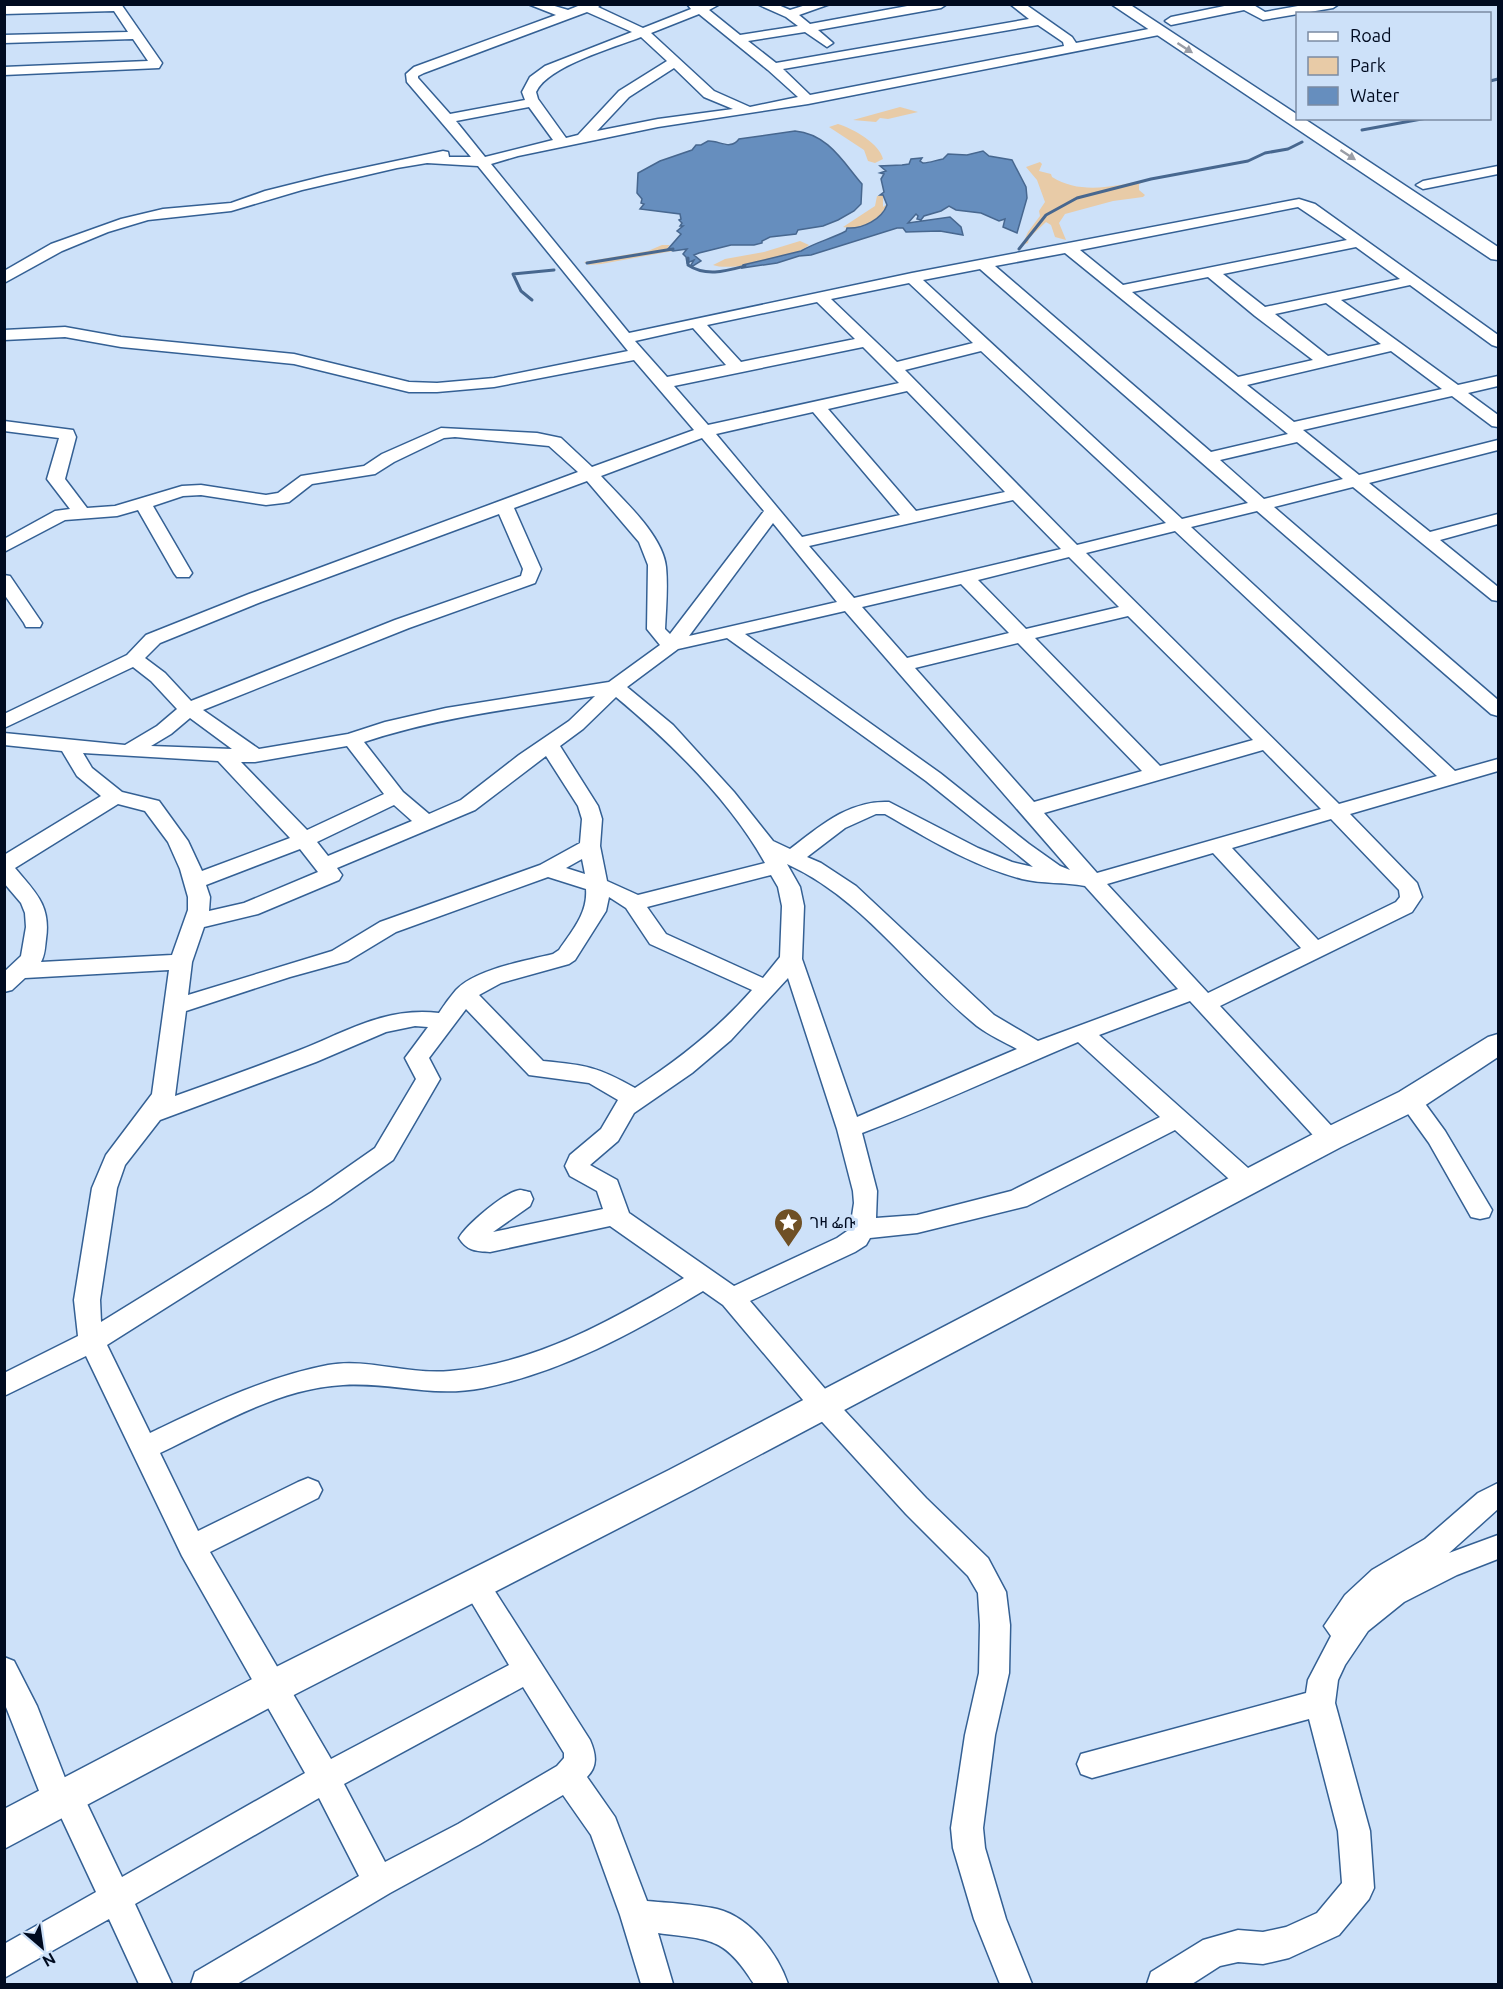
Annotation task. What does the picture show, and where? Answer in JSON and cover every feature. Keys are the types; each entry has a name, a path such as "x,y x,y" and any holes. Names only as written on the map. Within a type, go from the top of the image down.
{"main road":[{"path":"1118,4 1165,26 1296,102"},
{"path":"1145,4 1165,26 1296,116"},
{"path":"1302,120 1498,255"},
{"path":"1324,120 1498,236"},
{"path":"1478,241 1498,236"},
{"path":"4,1830 273,1686 681,1480 1330,1139 1410,1100 1498,1044"}],"street":[{"path":"534,4 567,14"},
{"path":"763,4 790,14 827,43"},
{"path":"790,14 824,4"},
{"path":"845,4 861,18"},
{"path":"1016,4 1068,40 1072,49"},
{"path":"4,279 11,272 44,254 90,234 134,219 164,213 234,206 267,195 381,167 430,160 483,162 515,152 658,123 748,111 1072,49 1244,5 1263,16 1332,4"},
{"path":"738,39 936,5"},
{"path":"4,10 27,7 116,6 156,63 154,65 4,71"},
{"path":"748,111 709,94 643,32 591,6 412,74 412,79 483,162 638,354 706,431 903,665 1092,881 1330,1139"},
{"path":"561,143 554,126 532,104 530,86 550,69 703,6 808,100"},
{"path":"773,67 1040,21"},
{"path":"4,39 137,35"},
{"path":"884,47 926,77"},
{"path":"582,139 624,94 662,72 675,61"},
{"path":"447,119 532,104"},
{"path":"430,160 469,147"},
{"path":"1423,185 1498,170"},
{"path":"625,338 912,278 1299,203 1310,207 1498,342"},
{"path":"1120,290 1359,242"},
{"path":"1067,247 1498,596"},
{"path":"983,264 1498,710"},
{"path":"1211,272 1324,362"},
{"path":"912,278 1451,778"},
{"path":"1260,313 1414,280"},
{"path":"820,297 868,341 1075,553 1338,812 1409,888 1411,897 1404,907 1315,950 1200,997 1081,1032 898,1111 849,1129"},
{"path":"1330,299 1498,422"},
{"path":"696,322 737,368"},
{"path":"4,335 65,332 121,342 294,359 409,387 423,388 483,383 638,354"},
{"path":"663,383 868,341"},
{"path":"893,368 985,345"},
{"path":"1235,383 1395,345"},
{"path":"1208,458 1296,432 1498,381"},
{"path":"4,722 134,659 153,639 255,598 706,431 911,385"},
{"path":"817,406 912,518"},
{"path":"4,426 67,434 56,479 81,512"},
{"path":"4,547 61,515 117,511 182,491 192,490 273,500 291,494 308,480 329,475 363,472 441,433 547,439 555,442 591,475 631,519 653,552 657,565 656,629 672,645"},
{"path":"672,645 1075,553 1176,524 1498,445"},
{"path":"798,543 1017,494"},
{"path":"143,504 183,573"},
{"path":"128,751 164,730 189,710 402,624 529,579 532,569 505,507"},
{"path":"325,865 468,805 526,759 549,746 576,725 615,687 672,645 773,510"},
{"path":"1427,538 1498,519"},
{"path":"966,578 1156,774"},
{"path":"4,580 33,623"},
{"path":"903,665 1132,609"},
{"path":"730,632 933,777 1022,849 1053,871 1067,876"},
{"path":"134,659 158,677 178,701 189,710 255,756"},
{"path":"4,739 128,751 255,756 352,739 392,726 446,714 615,687 666,729 779,857 793,906 791,959 849,1129 865,1191 862,1229 857,1238 732,1298"},
{"path":"352,739 396,796 426,822"},
{"path":"1030,810 1267,742"},
{"path":"4,1385 92,1341 321,1198 384,1154 428,1079 417,1058 465,994 493,978 561,959 567,955 595,911 598,885 590,846 592,819 588,806 549,746"},
{"path":"70,747 84,772 115,797 152,806 178,841 199,897 195,922 181,962 164,1095 154,1113 114,1162 105,1186 87,1300 87,1316 92,1341 192,1547 325,1778 380,1882"},
{"path":"195,922 250,909 330,876 331,873 304,840 225,756"},
{"path":"634,903 779,857 854,813 877,806 889,808 975,855 1009,869 1024,873 1067,876 1092,881 1498,765"},
{"path":"195,882 304,840 396,796"},
{"path":"13,978 32,959 35,947 36,913 31,901 4,867 115,797"},
{"path":"176,1007 282,972 340,956 388,927 547,870 590,846"},
{"path":"1218,846 1315,950"},
{"path":"779,857 814,868 848,891 977,1013 1000,1030 1036,1050"},
{"path":"547,870 623,895 634,903 658,939 766,988"},
{"path":"791,959 723,1034 684,1067 635,1099 620,1112 610,1135 579,1161 577,1166 579,1170 608,1186 616,1215 732,1298 823,1405 916,1506 978,1567 992,1592 995,1625 994,1674 980,1735 967,1828 969,1848 990,1919 1016,1984"},
{"path":"13,978 181,962"},
{"path":"465,994 537,1069 595,1076 635,1099"},
{"path":"154,1113 308,1056 381,1025 415,1018 443,1021"},
{"path":"1081,1032 1248,1182"},
{"path":"1410,1100 1442,1144 1480,1210"},
{"path":"862,1229 917,1224 1018,1199 1177,1119"},
{"path":"521,1199 480,1228 472,1238 475,1241 490,1242 616,1215"},
{"path":"144,1448 277,1390 331,1375 448,1382 494,1375 570,1348 623,1325 704,1278"},
{"path":"192,1547 308,1490"},
{"path":"1163,1984 1214,1951 1238,1946 1263,1948 1289,1942 1328,1924 1358,1888 1354,1831 1322,1691 1328,1648 1338,1627 1355,1604 1382,1579 1435,1548 1488,1501 1498,1495"},
{"path":"1322,1691 1334,1656 1358,1622 1394,1593 1447,1566 1498,1546"},
{"path":"207,1984 380,1882 469,1834 568,1776 580,1763 579,1750 474,1583"},
{"path":"4,1670 63,1799 116,1898 156,1984"},
{"path":"4,1962 325,1778 527,1670"},
{"path":"1092,1764 1322,1691"},
{"path":"568,1776 604,1827 636,1915 657,1984"},
{"path":"636,1915 717,1925 732,1934 753,1953 772,1984"}],"green space":[{"path":"900,107 918,112 888,119 880,118 876,122 853,120"},
{"path":"838,124 851,129 872,143 883,159 875,163 868,161 864,150 829,127"},
{"path":"1040,162 1042,164 1039,171 1051,174 1052,177 1064,183 1088,188 1151,179 1139,184 1139,190 1145,195 1143,197 1113,201 1065,214 1059,223 1066,240 1055,237 1051,225 1046,222 1029,238 1028,243 1022,245 1040,216 1039,211 1045,202 1037,180 1026,167"},
{"path":"883,195 883,207 887,204 875,219 863,226 843,227 875,206 877,196"},
{"path":"800,241 809,245 777,259 733,267 713,265 725,259 764,252"},
{"path":"662,245 670,245 668,247 673,251 601,264 589,265 584,262 648,251"}],"water":[{"path":"795,131 807,133 826,143 862,184 861,204 854,211 823,226 798,230 796,234 770,237 754,245 731,245 699,253 694,255 701,261 693,266 691,265 694,260 687,263 683,254 687,249 673,251 668,249 681,234 677,231 683,226 680,226 682,223 679,220 681,219 680,214 640,209 644,204 641,203 642,199 637,193 638,173 660,161 692,150 696,145 708,141 728,145 739,139"},
{"path":"983,151 989,156 1012,160 1026,187 1027,198 1017,233 1003,227 1005,219 999,221 981,213 956,210 949,206 924,216 921,220 917,219 916,214 908,223 950,217 961,227 963,235 940,231 906,232 903,228 897,228 811,255 742,268 743,265 801,251 846,231 847,228 859,227 876,219 887,205 883,195 880,195 884,192 881,179 884,174 880,173 886,171 880,166 909,164 911,159 922,158 920,161 928,163 943,159 948,154 967,155"}],"waterway":[{"path":"1491,81 1498,79"},
{"path":"1362,130 1416,120"},
{"path":"1019,249 1046,215 1077,198 1151,179 1248,161 1265,153 1288,149 1302,142"},
{"path":"587,263 673,249"},
{"path":"688,258 688,265 709,272 745,266"},
{"path":"532,300 521,291 513,274 554,270"}],"place":[{"name":"ገዛ ፌቡ","path":"789,1248"}]}
